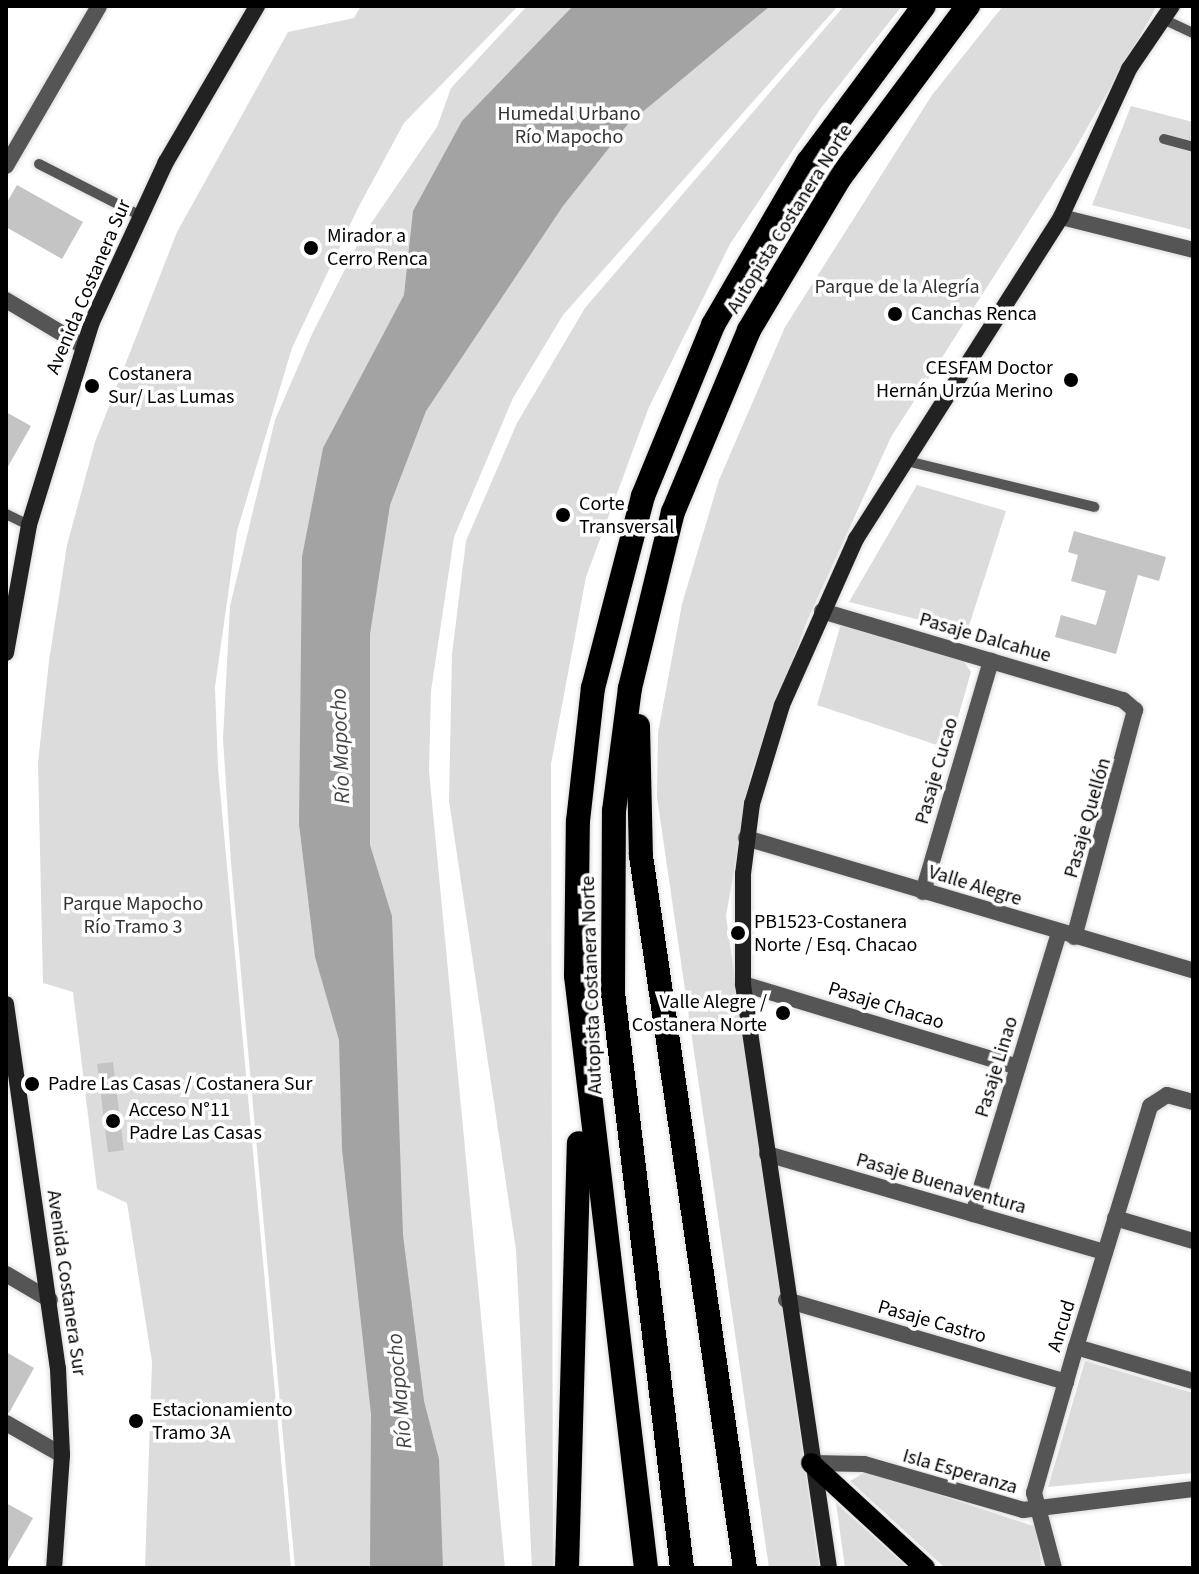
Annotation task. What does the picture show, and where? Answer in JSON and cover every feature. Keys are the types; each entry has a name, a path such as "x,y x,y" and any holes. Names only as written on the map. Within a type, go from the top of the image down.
{"highway":[{"name":"Autopista Costanera Norte","path":"646,1568 583,1064 576,976 581,790 598,662 639,507 729,294 808,162 924,6"},
{"name":"Autopista Costanera Norte","path":"682,1568 628,1167 611,962 614,811 639,639 683,485 749,330 839,179 968,6"},
{"path":"639,639 641,856 745,1568"},
{"path":"567,1568 583,1064"}],"main road":[{"path":"811,1463 925,1568"}],"street":[{"path":"6,166 99,6"},
{"name":"Avenida Costanera Sur","path":"7,646 29,525 83,346 139,215 257,6"},
{"path":"829,1568 786,1300 743,984 746,838 767,748 822,611 901,459 1061,217 1129,69 1168,13"},
{"path":"1061,217 1193,250"},
{"path":"6,300 83,346"},
{"name":"Pasaje Dalcahue","path":"822,611 1123,700 1135,710"},
{"name":"Pasaje Cucao","path":"923,892 991,661"},
{"name":"Pasaje Quellón","path":"1066,934 1135,710"},
{"name":"Valle Alegre","path":"746,838 1193,970"},
{"name":"Pasaje Linao","path":"973,1214 1018,1067 1066,934"},
{"name":"Pasaje Chacao","path":"743,984 1018,1067"},
{"name":"Avenida Costanera Sur","path":"6,1004 9,1053 50,1300 62,1455 54,1568"},
{"name":"Ancud","path":"1054,1568 1035,1487 1076,1347 1115,1218 1157,1098 1193,1102"},
{"name":"Pasaje Buenaventura","path":"767,1154 1105,1252"},
{"path":"1115,1218 1193,1241"},
{"path":"6,1274 50,1300"},
{"name":"Pasaje Castro","path":"786,1300 1066,1382"},
{"path":"1076,1347 1193,1381"},
{"path":"6,1423 62,1455"},
{"name":"Isla Esperanza","path":"811,1463 864,1464 1014,1510 1193,1489"}],"lane":[{"path":"1168,13 1193,33"},
{"path":"1164,139 1193,147"},
{"path":"39,164 139,215"},
{"path":"901,459 1094,507"},
{"path":"6,514 29,525"}],"green space":[{"name":"Parque Mapocho Río Tramo 3","path":"361,6 518,6 404,123 358,208 292,348 237,531 215,687 218,768 291,1568 145,1568 152,1362 127,1203 97,1189 73,992 43,983 38,763 49,661 67,545 95,442 177,232 288,32 354,18"},
{"name":"Humedal Urbano Río Mapocho","path":"527,6 838,6 563,315 513,398 454,537 431,691 429,771 505,1568 295,1568 231,863 223,739 230,606 275,420 313,332 361,238 437,127 451,88"},
{"path":"844,6 902,6 821,108 730,244 649,407 586,577 551,764 553,1568 532,1568 516,1250 449,801 452,654 466,541 517,423 585,308"},
{"name":"Parque de la Alegría","path":"1003,6 1157,6 1071,156 891,437 807,621 751,774 726,916 819,1568 769,1568 657,797 658,733 682,604 719,480 785,327 932,95"},
{"path":"1131,106 1193,122 1193,230 1092,205"},
{"path":"917,485 1006,511 967,632 849,602"},
{"path":"841,624 963,660 971,672 949,749 817,705"},
{"path":"1085,1361 1193,1393 1193,1473 1048,1487"},
{"path":"867,1471 1036,1527 1042,1568 945,1568 850,1481"},
{"path":"836,1503 908,1568 845,1568"}],"water":[{"name":"Río Mapocho","path":"573,6 770,6 628,124 563,206 426,411 390,505 370,634 370,845 392,916 403,1235 424,1401 439,1459 443,1568 370,1568 371,1414 342,1149 339,1040 315,957 299,824 302,557 323,448 404,295 413,211 462,121"}],"building":[{"path":"17,185 83,222 62,259 6,227 6,204"},
{"path":"6,412 31,426 6,470"},
{"path":"1074,531 1166,557 1159,581 1138,575 1116,654 1055,637 1061,615 1096,625 1106,591 1071,581 1078,555 1068,552"},
{"name":"Acceso N°11 Padre Las Casas","path":"113,1062 124,1150 108,1152 97,1064"},
{"path":"6,1352 34,1368 9,1413 6,1412"},
{"path":"6,1503 33,1518 6,1565"}],"place":[{"name":"Mirador a Cerro Renca","path":"311,248"},
{"name":"Canchas Renca","path":"895,314"},
{"name":"CESFAM Doctor Hernán Urzúa Merino","path":"1071,380"},
{"name":"Costanera Sur/ Las Lumas","path":"92,386"},
{"name":"Corte Transversal","path":"563,515"},
{"name":"PB1523-Costanera Norte / Esq. Chacao","path":"738,933"},
{"name":"Valle Alegre / Costanera Norte","path":"783,1013"},
{"name":"Padre Las Casas / Costanera Sur","path":"32,1084"},
{"name":"Acceso N°11 Padre Las Casas","path":"113,1121"},
{"name":"Estacionamiento Tramo 3A","path":"136,1421"}]}
